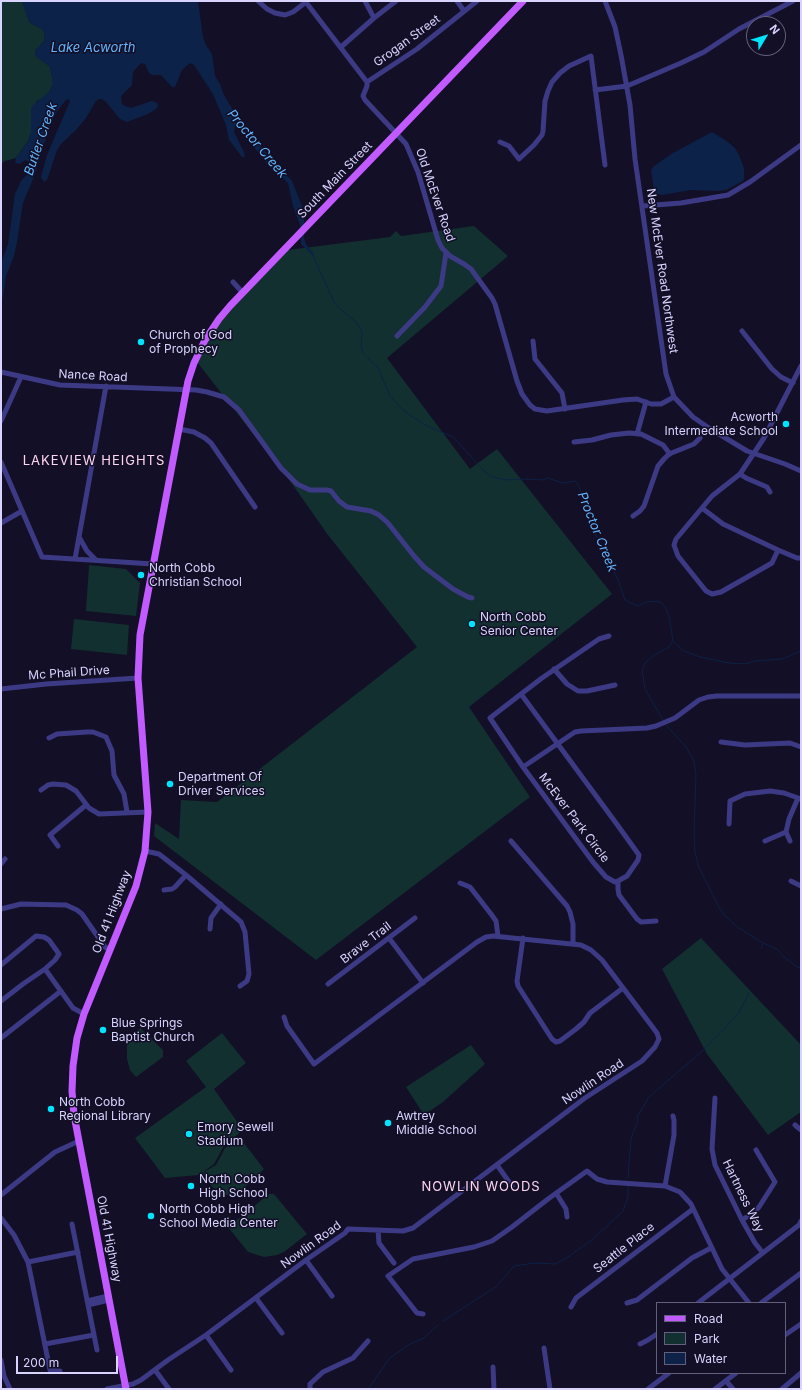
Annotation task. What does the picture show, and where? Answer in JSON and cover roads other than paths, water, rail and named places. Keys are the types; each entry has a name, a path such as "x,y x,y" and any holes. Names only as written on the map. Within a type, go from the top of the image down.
{"main road":[{"name":"South Main Street","path":"186,390 192,368 209,334 219,319 309,223 523,1"},
{"name":"Old 41 Highway","path":"126,1387 74,1115 72,1081 75,1048 84,1014 136,886 145,851 148,812 138,678 140,635 186,390"}],"street":[{"path":"258,1 274,13 285,14 293,12 306,2 367,82"},
{"path":"365,1 374,18"},
{"path":"341,47 396,1"},
{"path":"457,1 464,11"},
{"name":"Grogan Street","path":"367,82 417,49 477,1"},
{"name":"New McEver Road Northwest","path":"604,1 615,27 627,86 642,206 666,374 674,397 693,417 747,451 801,471"},
{"path":"595,90 627,86 693,58 739,29 793,1"},
{"path":"500,142 509,146 519,159 534,145 542,136 544,131 545,101 552,82 569,66 591,56 605,165"},
{"name":"Old McEver Road","path":"367,82 364,94 365,100 370,107 396,132 406,144 411,154 418,172 438,240 446,253 471,270 492,298 514,371 522,394 527,401 535,409 548,411 637,399 651,404 661,404 674,397"},
{"path":"642,206 681,204 728,195 750,182 801,145"},
{"path":"397,336 426,307 441,286 446,253"},
{"path":"233,282 243,293"},
{"path":"742,331 772,369 781,377 793,383"},
{"path":"533,341 535,359 562,393 565,409"},
{"path":"778,550 772,563 733,585 712,594 706,591 678,556 674,545 676,540 717,491 740,474 764,438 801,366"},
{"name":"Nance Road","path":"2,372 60,385 186,390 207,392 224,397 239,410 281,468 297,484 310,490 331,491 342,504 347,507 370,511 379,515 388,523 424,567 453,589 472,598"},
{"path":"1,421 21,377"},
{"path":"75,559 106,386"},
{"path":"637,434 646,402"},
{"path":"179,429 194,432 211,443 255,507"},
{"path":"574,442 592,440 611,435 641,434 663,445 670,454"},
{"path":"633,516 644,506 658,466 664,459 670,454 694,444 700,438"},
{"path":"1,462 42,557 153,564"},
{"path":"740,474 767,487 770,492"},
{"path":"702,508 723,524 778,550 797,558 801,558"},
{"path":"1,523 22,511"},
{"path":"79,537 87,551 96,560"},
{"name":"McEver Park Circle","path":"609,636 599,639 554,670 490,718 523,767 606,877 618,882"},
{"path":"554,670 567,684 578,691 587,691 614,685"},
{"name":"Mc Phail Drive","path":"1,689 46,684 138,678"},
{"path":"521,694 639,855 638,860 627,876 618,882 619,895 637,919 641,922 656,921"},
{"path":"523,767 575,732 647,728 656,726 675,718 699,700 708,697 801,696"},
{"path":"50,738 57,734 87,732 93,732 106,737 112,751 114,775 124,794 127,812"},
{"path":"721,742 745,745 790,743 801,747"},
{"path":"41,790 52,784 66,784 76,791 86,805 99,814 148,812"},
{"path":"729,824 730,801 745,794 770,791 784,793 799,799 789,819 786,832 790,841"},
{"path":"58,846 50,835 86,805"},
{"path":"766,840 786,832"},
{"path":"512,841 567,906 573,924 573,944"},
{"path":"145,851 159,854 238,919 244,928 249,974 247,981 240,986"},
{"path":"1,864 5,859"},
{"path":"164,890 175,887 186,875"},
{"path":"791,881 801,886"},
{"path":"460,883 470,887 491,914 496,921 498,936"},
{"path":"1,909 22,904 66,905 82,914 105,947 110,950"},
{"path":"210,930 211,918 221,904"},
{"name":"Brave Trail","path":"328,984 415,918"},
{"path":"1,965 33,938 40,936 48,940 59,954 56,960 46,969 1,1001"},
{"name":"Nowlin Road","path":"107,1389 126,1387 138,1382 206,1335 306,1260 345,1233 348,1229 404,1231 413,1228 585,1098 642,1061 655,1047 659,1039 657,1033 597,955 586,948 573,944 498,936 486,937 477,942 314,1064 287,1026 284,1017"},
{"path":"389,938 422,983"},
{"path":"523,938 517,981 518,986 552,1039 556,1042 560,1041 576,1030 590,1013 623,988"},
{"path":"46,969 73,1008 84,1014"},
{"path":"1,1038 62,991"},
{"name":"Hartness Way","path":"716,1098 712,1150 718,1172 742,1220 755,1243 763,1253"},
{"path":"665,1186 674,1135 674,1120 672,1116"},
{"path":"794,1125 801,1130"},
{"path":"1,1194 55,1152 79,1141"},
{"path":"742,1220 753,1213 775,1182 756,1150"},
{"path":"497,1165 512,1186"},
{"path":"423,1314 417,1313 388,1276 396,1269 417,1257 474,1247 492,1241 584,1172 589,1172 597,1179 608,1182 665,1186 680,1192 688,1199 722,1269 748,1302"},
{"path":"556,1193 566,1209 567,1217"},
{"name":"Seattle Place","path":"571,1307 576,1298 693,1209"},
{"path":"1,1218 14,1235 28,1262 50,1370 60,1371"},
{"path":"699,1302 799,1225 801,1221"},
{"path":"72,1224 97,1350"},
{"path":"378,1230 379,1243 394,1263"},
{"path":"627,1303 638,1300 692,1258 711,1248"},
{"path":"28,1262 78,1252"},
{"path":"306,1260 332,1296"},
{"path":"762,1302 801,1272"},
{"path":"88,1303 109,1298"},
{"path":"256,1298 282,1333"},
{"path":"786,1334 801,1324"},
{"path":"45,1344 94,1335"},
{"path":"206,1335 231,1370"},
{"path":"640,1344 656,1335"},
{"path":"310,1389 310,1384 323,1372 353,1358 368,1341"},
{"path":"544,1348 550,1389"},
{"path":"1,1360 4,1376 10,1389"},
{"path":"493,1367 494,1389"},
{"path":"155,1370 169,1389"},
{"path":"782,1389 801,1373"},
{"path":"648,1389 668,1374"},
{"path":"715,1389 735,1374"},
{"path":"726,1381 733,1389"}],"water":[{"name":"Lake Acworth","path":"22,1 198,1 203,37 212,54 215,76 234,112 249,133 292,181 304,211 304,238 306,244 314,254 313,256 301,244 300,225 293,206 288,183 269,166 238,127 235,127 234,132 244,152 245,157 242,157 229,140 226,125 213,94 194,65 190,63 182,70 175,87 172,87 161,75 152,75 149,73 145,64 141,63 133,72 132,85 121,96 122,104 131,108 152,101 157,103 158,106 156,109 148,114 127,122 120,119 106,102 99,99 96,101 86,118 57,150 47,180 44,182 41,177 47,155 70,101 68,99 56,113 50,125 35,174 23,203 17,242 14,256 6,276 1,309 1,263 8,244 15,194 30,167 29,162 25,160 20,164 15,163 16,158 28,141 31,133 32,106 49,92 52,86 50,67 35,56 35,51 44,41 45,34 42,29 29,21"},
{"path":"712,132 735,148 744,168 743,181 726,190 691,190 662,195 657,194 654,191 651,170 654,166 673,153"}],"waterway":[{"name":"Proctor Creek","path":"313,256 334,302 356,322 362,331 361,346 363,353 378,368 390,396 404,411 425,425 453,437 484,471 492,477 507,480 543,480 548,478 562,483 575,481 579,486 588,516 607,562 612,567 618,580 625,600 637,606 647,602 657,601 662,603 669,616 673,641 669,647 654,655 645,663 642,670 645,689 663,720"},
{"path":"674,642 684,651 700,657 729,663 745,664 755,661 782,659 801,651"},
{"name":"Proctor Creek","path":"666,725 686,747 694,761 696,775 694,834 695,851 698,865 719,907 725,916 739,928 763,943 777,949 784,957 797,967 801,967"},
{"name":"Proctor Creek","path":"761,948 763,944"},
{"path":"628,1178 631,1138 638,1121 637,1117 649,1097 701,1052 725,1028 738,1014 749,993"},
{"path":"443,1321 497,1286 514,1266 535,1263 555,1264 565,1259 593,1239 623,1211 628,1197 628,1186"},
{"path":"368,1389 390,1358 410,1344 424,1338 438,1325"}],"place":[{"name":"Church of God of Prophecy","path":"141,342"},
{"name":"Acworth Intermediate School","path":"786,424"},
{"name":"North Cobb Christian School","path":"141,575"},
{"name":"North Cobb Senior Center","path":"472,624"},
{"name":"Department Of Driver Services","path":"170,784"},
{"name":"Blue Springs Baptist Church","path":"103,1030"},
{"name":"North Cobb Regional Library","path":"51,1109"},
{"name":"Awtrey Middle School","path":"388,1123"},
{"name":"Emory Sewell Stadium","path":"189,1134"},
{"name":"North Cobb High School","path":"191,1186"},
{"name":"North Cobb High School Media Center","path":"151,1216"}],"district":[{"name":"LAKEVIEW HEIGHTS","path":"94,461"},
{"name":"NOWLIN WOODS","path":"481,1187"}],"water label":[{"name":"Butler Creek","path":"41,139"}]}
